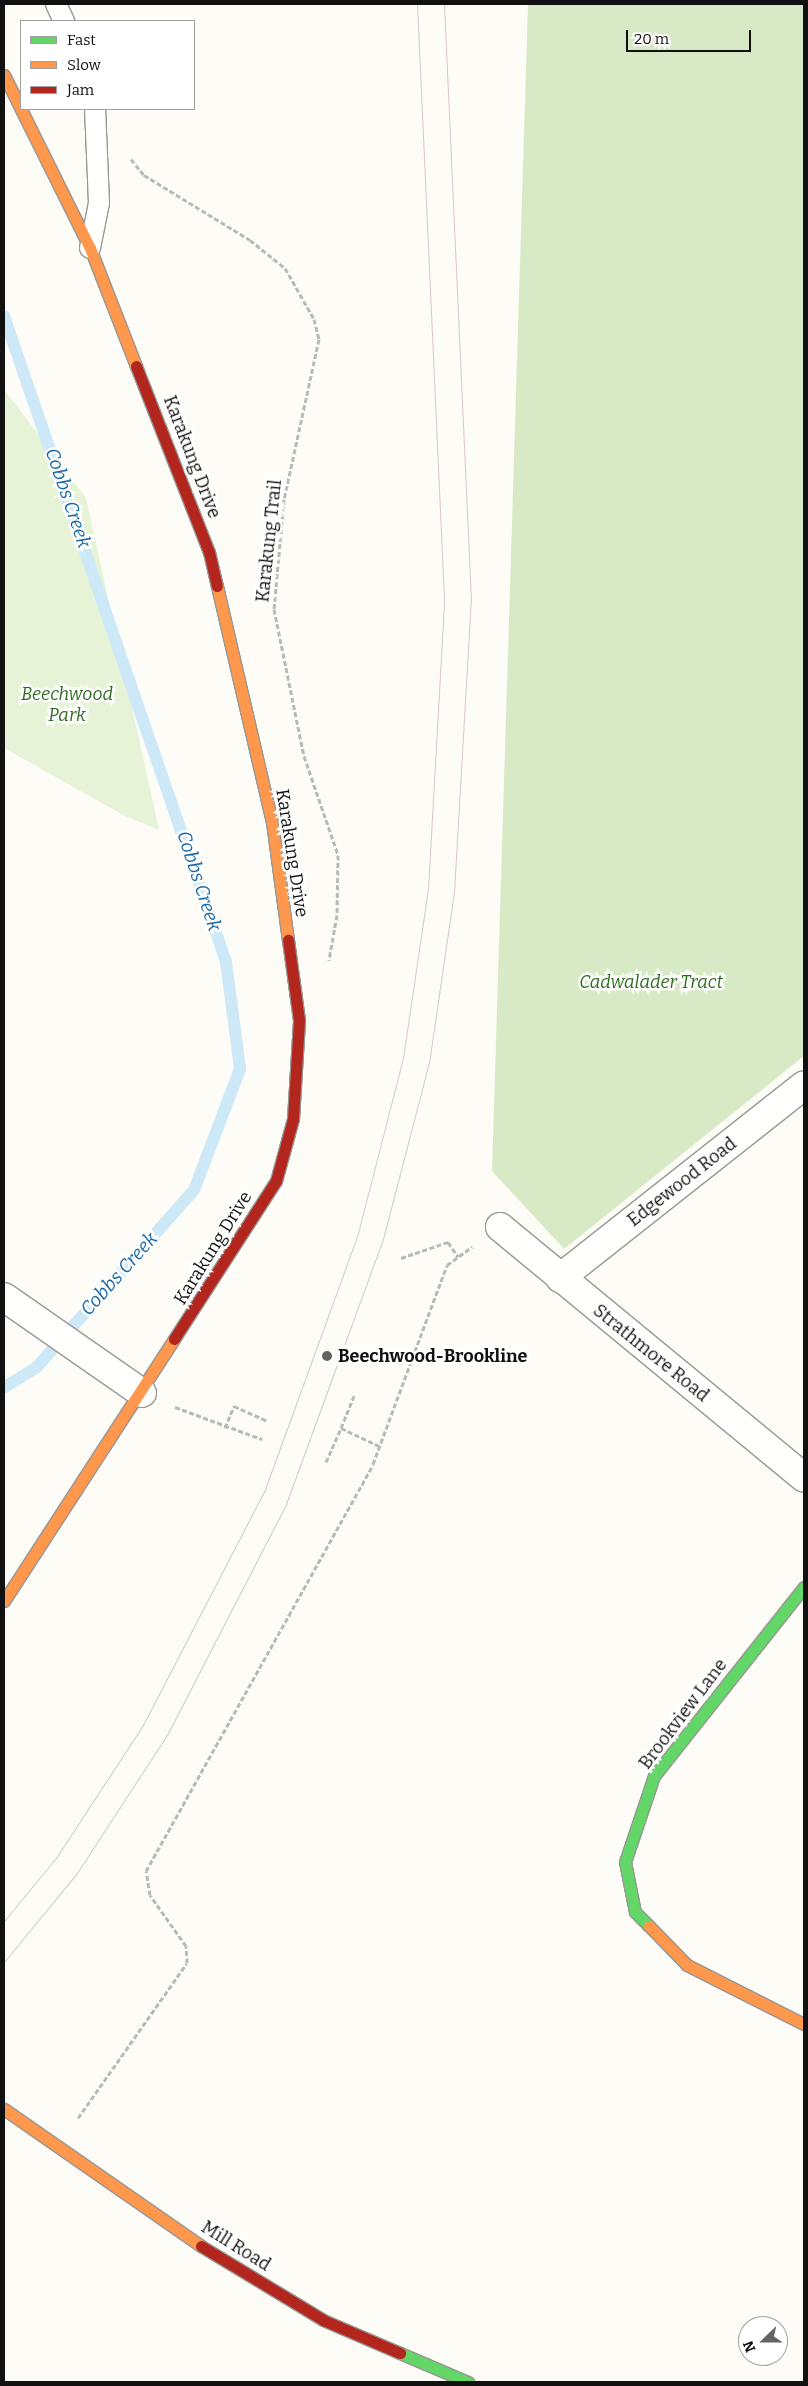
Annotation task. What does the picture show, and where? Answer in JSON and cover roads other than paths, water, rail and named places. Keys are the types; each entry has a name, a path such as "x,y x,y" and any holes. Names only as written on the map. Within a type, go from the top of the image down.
{"street":[{"name":"Karakung Drive","path":"4,75 20,107"},
{"name":"Karakung Drive","path":"4,1601 142,1393 276,1181 293,1119 300,1020 272,822 210,552 90,248 21,110"},
{"name":"Edgewood Road","path":"560,1278 804,1085"},
{"name":"Strathmore Road","path":"500,1227 804,1478"},
{"path":"4,1297 142,1393"},
{"name":"Brookview Lane","path":"804,1587 654,1776 625,1862 635,1912 687,1965 804,2024"},
{"name":"Mill Road","path":"4,2109 172,2228 323,2320 468,2382"}],"lane":[{"path":"56,4 64,20"},
{"path":"90,248 99,203 94,110"}],"waterway":[{"name":"Cobbs Creek","path":"4,316 226,962 240,1069 194,1190 37,1367 4,1388"}],"tram line":[{"path":"4,1921 56,1858 143,1725 264,1492 357,1237 403,1058 428,889 444,600 417,4"},
{"path":"4,1962 77,1873 167,1735 286,1504 383,1239 429,1063 454,892 471,601 444,4"}],"place":[{"name":"Beechwood-Brookline","path":"327,1356"}],"park label":[{"name":"Beechwood Park","path":"67,705"},
{"name":"Cadwalader Tract","path":"651,982"}]}
